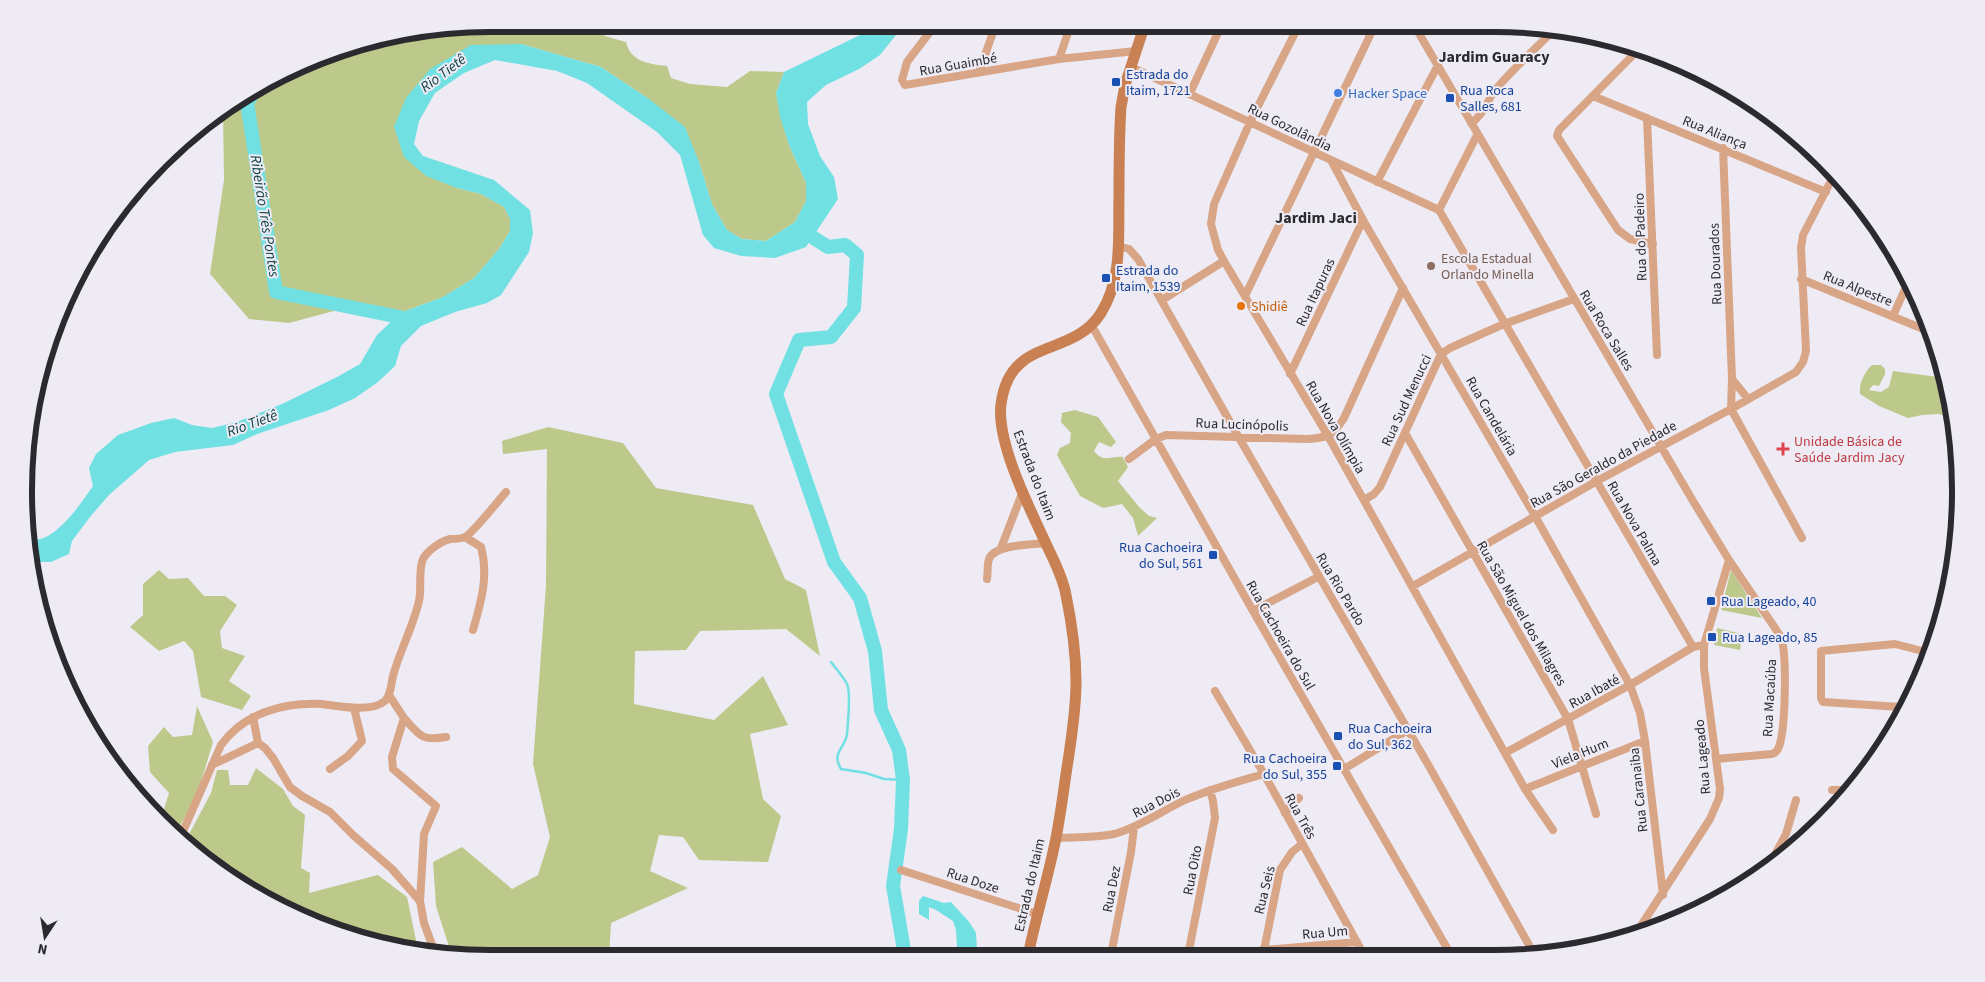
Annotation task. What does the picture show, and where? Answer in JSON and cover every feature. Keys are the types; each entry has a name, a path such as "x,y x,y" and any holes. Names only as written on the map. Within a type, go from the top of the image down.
{"street":[{"name":"Rua Guaimbé","path":"930,32 907,62 902,77 903,84 908,85 1059,59 1136,51"},
{"path":"979,72 993,32"},
{"path":"1059,59 1068,32"},
{"name":"Estrada do Itaim","path":"1029,950 1056,838 1075,714 1076,684 1072,628 1066,592 1023,491 1003,437 1000,414 1006,384 1013,371 1024,359 1046,348 1078,337 1092,326 1112,290 1118,246 1121,107 1125,85 1143,32"},
{"path":"1190,93 1218,32"},
{"name":"Rua Nova Olímpia","path":"1295,32 1222,183 1212,214 1213,236 1224,261 1328,436 1525,789 1553,830"},
{"path":"1245,296 1372,32"},
{"name":"Rua Roca Salles","path":"1418,32 1477,135 1729,560 1777,629 1783,644"},
{"path":"1471,124 1481,115 1488,101 1500,85 1549,35"},
{"path":"1634,55 1559,130 1557,138 1618,230 1630,239 1652,244"},
{"path":"1378,182 1438,65"},
{"name":"Rua Gozolândia","path":"1131,67 1439,210"},
{"name":"Rua Aliança","path":"1593,96 1826,192"},
{"name":"Rua do Padeiro","path":"1647,118 1657,355"},
{"path":"1439,210 1477,135"},
{"name":"Rua Dourados","path":"1723,148 1732,380 1731,410"},
{"name":"Rua Candelária","path":"1331,160 1362,220 1536,516 1630,685"},
{"path":"1801,278 1803,235 1831,180"},
{"name":"Rua Nova Palma","path":"1439,210 1693,647"},
{"name":"Rua Itapuras","path":"1290,374 1362,220"},
{"name":"Rua Rio Pardo","path":"1118,246 1129,249 1134,253 1162,300 1531,948"},
{"path":"1162,300 1224,261"},
{"name":"Rua Alpestre","path":"1801,278 1922,329"},
{"name":"Rua São Geraldo da Piedade","path":"1413,586 1597,481 1731,410 1796,372 1804,362 1806,350 1801,278"},
{"path":"1328,436 1337,430 1344,418 1403,288"},
{"path":"1893,316 1905,288"},
{"name":"Rua Sud Menucci","path":"1364,500 1374,494 1380,487 1441,354 1450,348 1504,324 1574,299"},
{"name":"Rua Cachoeira do Sul","path":"1092,326 1448,950"},
{"path":"1732,380 1748,399"},
{"path":"1731,410 1802,538"},
{"name":"Rua São Miguel dos Milagres","path":"1404,433 1568,719 1596,814"},
{"name":"Rua Lucinópolis","path":"1156,439 1166,435 1307,439 1328,436"},
{"path":"1129,459 1156,439"},
{"path":"1001,548 1023,491"},
{"path":"183,831 221,745 235,728 253,717 279,708 320,704 354,708 375,705 384,701 389,694 397,662 418,606 423,560 426,554 447,540 465,537 506,492"},
{"path":"465,537 481,547 483,554 485,585 473,630"},
{"path":"987,579 990,556 1001,548 1045,543"},
{"name":"Rua Lageado","path":"1642,925 1663,895 1715,809 1720,789 1704,668 1704,644 1729,560"},
{"path":"1253,611 1318,577"},
{"path":"1693,647 1704,644"},
{"name":"Rua Macaúba","path":"1716,759 1772,754 1777,750 1782,731 1783,644"},
{"path":"1898,707 1823,702 1820,698 1821,651 1895,644 1923,652"},
{"name":"Rua Ibaté","path":"1505,753 1630,685 1693,647"},
{"name":"Rua Caranaiba","path":"1630,685 1640,713 1645,741 1663,895"},
{"name":"Rua Três","path":"1215,691 1264,774 1361,950"},
{"path":"389,694 404,718 423,738 446,737"},
{"path":"330,769 348,756 362,741 354,708"},
{"path":"253,717 258,743 269,753 290,787 330,812 392,869 420,901"},
{"path":"404,718 392,757 393,769 436,806 424,834 420,901 424,923 432,946"},
{"path":"1344,769 1408,730"},
{"name":"Viela Hum","path":"1525,789 1645,741"},
{"path":"212,765 258,743"},
{"name":"Rua Dois","path":"1056,838 1099,836 1134,827 1210,790 1264,774"},
{"name":"Rua Oito","path":"1189,950 1215,818 1210,790"},
{"path":"1832,790 1841,790"},
{"path":"1285,813 1299,798"},
{"path":"1777,852 1791,821 1796,800"},
{"name":"Rua Dez","path":"1112,950 1134,827"},
{"name":"Rua Seis","path":"1260,950 1280,870 1292,852 1302,844"},
{"name":"Rua Doze","path":"901,870 1037,914"},
{"name":"Rua Um","path":"1279,950 1357,942"}],"green space":[{"path":"491,32 601,32 605,36 626,42 628,49 636,58 647,63 667,66 671,78 690,84 727,87 750,71 784,72 776,93 789,145 806,183 806,201 795,222 766,241 742,239 727,230 712,204 699,162 649,99 601,67 521,44 430,69 404,157 457,188 481,194 504,207 510,219 510,231 499,249 474,278 443,297 400,313 345,308 289,323 249,319 210,274 224,180 223,119 262,94 316,67 372,48 431,36"},
{"path":"1872,365 1881,365 1885,369 1885,374 1879,386 1873,385 1869,390 1881,392 1889,387 1893,371 1938,377 1946,416 1939,414 1908,418 1879,406 1860,394 1860,386"},
{"path":"1075,410 1098,417 1116,442 1111,447 1099,442 1094,451 1105,458 1123,457 1128,467 1118,481 1139,507 1149,516 1157,518 1138,536 1133,518 1122,504 1103,508 1080,496 1057,455 1060,448 1070,443 1071,433 1061,422 1062,413"},
{"path":"548,427 623,443 656,488 753,505 785,579 806,590 820,656 786,629 700,631 686,650 635,651 634,704 714,720 763,676 788,725 750,734 763,799 781,816 768,862 699,860 683,837 659,835 650,871 688,888 611,923 609,950 491,950 449,948 436,906 433,862 462,847 512,889 538,875 550,837 533,764 546,585 547,449 503,454 502,441"},
{"path":"159,570 169,579 188,578 204,596 225,596 237,605 220,631 222,648 245,656 229,681 251,696 242,710 201,697 193,651 184,641 159,651 130,627 143,615 143,584"},
{"path":"1731,570 1762,618 1721,610"},
{"path":"1717,628 1742,634 1740,650 1714,645"},
{"path":"197,706 213,742 196,798 179,827 164,812 169,793 150,772 148,746 164,727 173,737 192,735"},
{"path":"256,768 283,789 293,806 305,815 301,868 310,873 309,893 378,875 407,897 417,944 372,934 344,925 288,902 236,872 188,835 211,793 217,770 228,770 230,785 248,785"}],"water":[{"name":"Rio Tietê","path":"859,32 899,32 880,55 859,69 826,85 807,102 808,124 820,156 834,177 838,199 806,247 775,258 741,256 714,248 703,235 680,155 657,132 587,83 557,71 495,60 464,73 435,93 419,121 414,144 423,156 494,180 530,210 533,233 529,252 501,295 487,303 455,312 421,326 401,346 395,366 378,382 355,398 329,410 257,434 233,445 175,452 149,460 109,495 90,517 72,541 69,554 51,562 38,562 35,540 46,537 56,531 74,512 93,486 89,468 96,454 118,435 151,423 174,418 192,425 212,428 237,422 284,403 360,364 377,335 400,313 443,297 474,278 499,249 510,231 510,219 504,207 481,194 457,188 426,176 404,157 394,127 406,98 430,69 471,45 521,44 601,67 649,99 685,127 699,162 712,204 727,230 742,239 766,241 795,222 806,201 806,183 789,145 780,117 776,93 784,72 860,35"},
{"path":"923,896 944,903 951,902 970,923 976,933 977,949 958,950 953,921 929,907 929,920 919,914 919,901"}],"waterway":[{"name":"Ribeirão Três Pontes","path":"247,103 276,292 409,319"},
{"path":"806,233 828,247 845,245 857,255 854,308 831,337 799,340 776,394 834,562 860,598 875,651 881,710 899,750 903,780 901,829 893,886 904,950"},
{"path":"831,662 847,684 849,694 847,734 837,758 841,769 866,773 884,779 903,780"}],"place":[{"name":"Estrada do Itaim, 1721","path":"1116,82"},
{"name":"Hacker Space","path":"1338,93"},
{"name":"Rua Roca Salles, 681","path":"1450,98"},
{"name":"Escola Estadual Orlando Minella","path":"1431,266"},
{"name":"Estrada do Itaim, 1539","path":"1106,278"},
{"name":"Shidiê","path":"1241,306"},
{"name":"Unidade Básica de Saúde Jardim Jacy","path":"1783,449"},
{"name":"Rua Cachoeira do Sul, 561","path":"1213,555"},
{"name":"Rua Lageado, 40","path":"1711,601"},
{"name":"Rua Lageado, 85","path":"1712,637"},
{"name":"Rua Cachoeira do Sul, 362","path":"1338,736"},
{"name":"Rua Cachoeira do Sul, 355","path":"1337,766"}],"district":[{"name":"Jardim Guaracy","path":"1494,56"},
{"name":"Jardim Jaci","path":"1316,217"}]}
